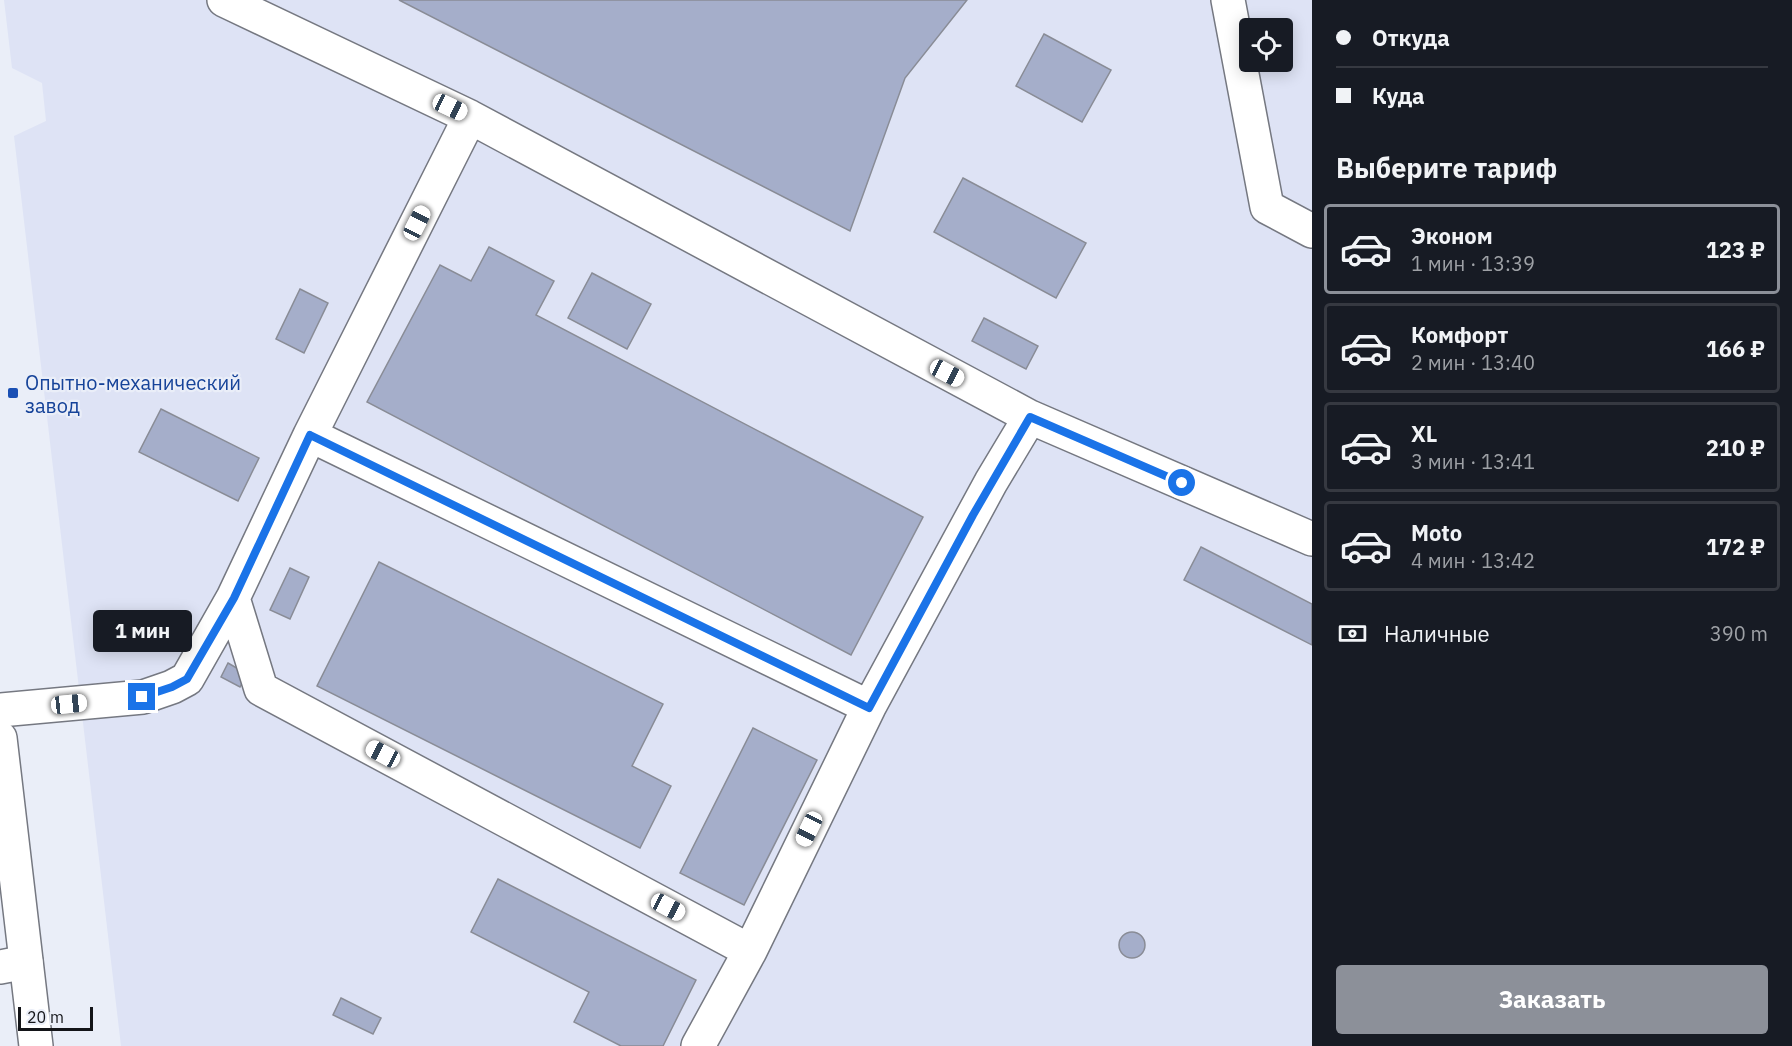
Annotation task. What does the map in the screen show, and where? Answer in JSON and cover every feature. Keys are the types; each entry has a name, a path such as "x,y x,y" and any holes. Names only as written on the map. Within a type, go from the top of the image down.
{"main road":[{"path":"224,0 470,117 1030,417 1312,538"},
{"path":"1228,0 1267,207 1312,231"},
{"path":"0,710 142,697 172,687 187,679 234,598 310,435 470,117"},
{"path":"698,1046 750,951 869,708 986,492 1030,417"},
{"path":"310,435 869,708"},
{"path":"234,598 261,689 750,951"},
{"path":"0,738 13,964 36,1046"}],"shaded area":[{"path":"4,0 1312,0 1312,1046 121,1046 14,136 46,121 42,83 12,68"}],"building":[{"path":"399,0 967,0 905,78 850,231"},
{"path":"1044,34 1111,70 1082,122 1016,86"},
{"path":"963,178 1086,243 1056,298 934,232"},
{"path":"489,247 554,281 536,315 923,517 851,655 367,402 440,265 471,281"},
{"path":"592,273 651,304 627,349 568,318"},
{"path":"300,289 328,303 304,353 276,339"},
{"path":"984,318 1038,346 1026,369 972,341"},
{"path":"161,409 259,458 238,501 139,452"},
{"path":"1201,547 1312,604 1312,645 1184,580"},
{"path":"379,562 663,704 632,766 671,786 640,848 317,686"},
{"path":"290,568 309,577 290,619 270,610"},
{"path":"228,663 247,674 240,687 221,677"},
{"path":"753,728 817,760 744,905 680,873"},
{"path":"498,879 696,980 663,1046 621,1046 574,1022 589,992 471,932"},
{"path":"1132,932 1141,936 1145,945 1141,954 1132,958 1123,954 1119,945 1123,936"},
{"path":"341,998 381,1018 373,1034 333,1015"}],"place":[{"name":"Опытно-механический завод","path":"13,393"}],"route":[{"path":"142,697 172,687 187,679 234,598 310,435 869,708 991,482 1030,417 1182,483"}]}
